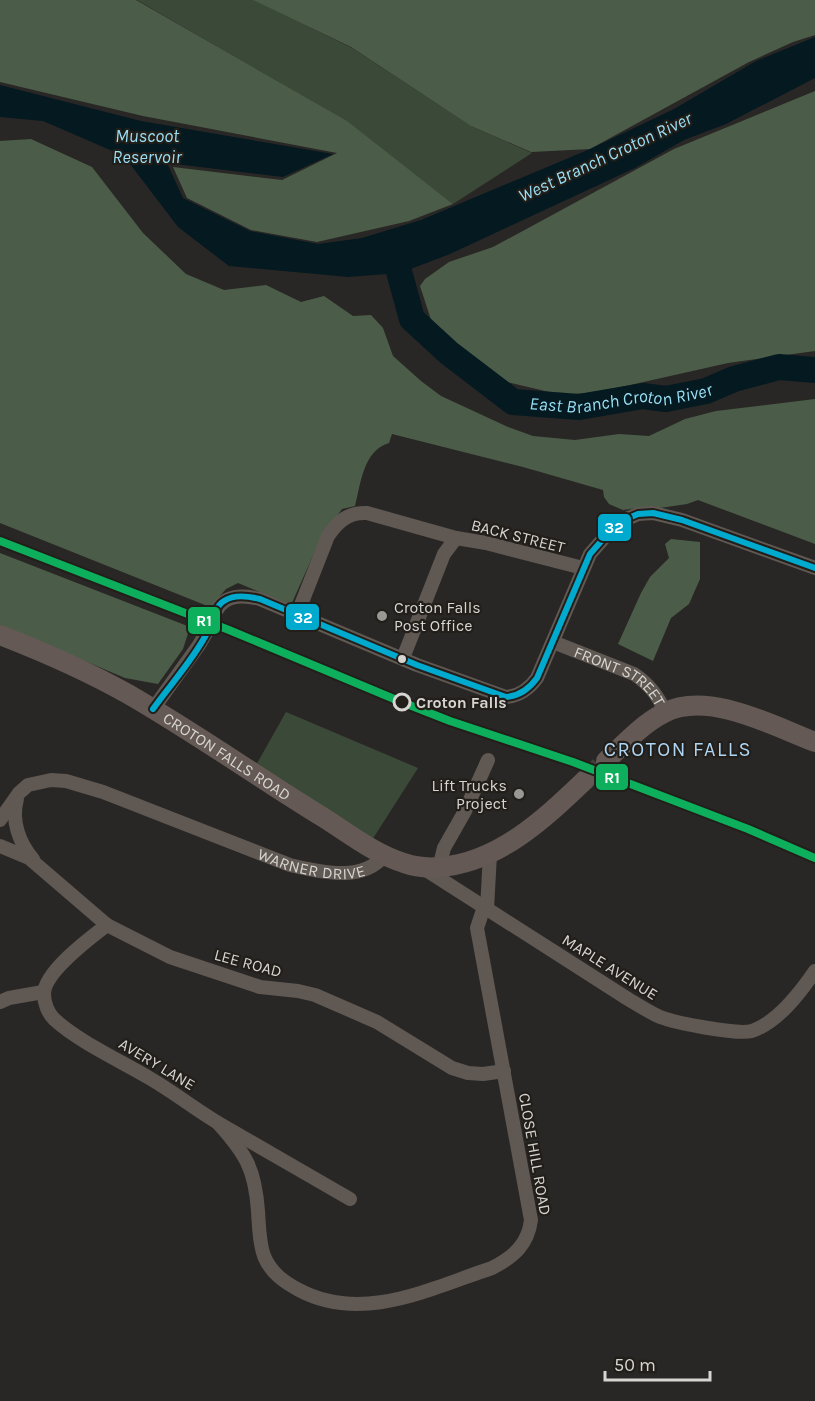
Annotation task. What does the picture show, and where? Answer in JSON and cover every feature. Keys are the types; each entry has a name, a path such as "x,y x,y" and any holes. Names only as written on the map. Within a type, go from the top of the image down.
{"main road":[{"name":"CROTON FALLS ROAD","path":"0,635 101,679 386,855"},
{"name":"FRONT STREET","path":"665,712 682,707 717,707 815,742"},
{"path":"606,761 648,723 665,712"},
{"path":"430,867 458,864 490,854 530,829 585,780"},
{"name":"WARNER DRIVE","path":"386,855 403,863 430,867"}],"street":[{"path":"297,615 328,536 335,525 345,517 355,513 367,513 456,538"},
{"name":"BACK STREET","path":"403,658 444,554 456,538 486,543 583,568 590,554 611,530 624,520 638,514 653,513 682,520 815,568"},
{"path":"553,642 583,568"},
{"name":"FRONT STREET","path":"216,611 224,601 234,597 247,596 260,599 417,665 506,697 514,696 530,687 537,678 553,642 588,652 634,674 655,691 665,712"},
{"path":"153,709 209,628"},
{"path":"430,867 444,848 465,811 488,760"},
{"name":"WARNER DRIVE","path":"19,793 28,785 51,780 80,784 200,829 263,856 290,865 316,870 353,873 368,870 386,855"},
{"path":"0,820 19,793"},
{"path":"19,793 15,819 18,836 27,852 40,867"},
{"name":"LEE ROAD","path":"0,846 17,852 40,867 107,925 143,944 190,964 260,987 298,991 333,1002 376,1022 452,1068 468,1073 483,1074 504,1071"},
{"name":"CLOSE HILL ROAD","path":"218,1123 239,1148 253,1173 257,1192 260,1236 264,1256 272,1272 305,1293 347,1304 385,1303 492,1268 516,1253 529,1232 531,1220 477,928 482,913 487,909 490,854"},
{"name":"MAPLE AVENUE","path":"430,867 487,909 650,1012 680,1022 738,1032 753,1030 772,1019 784,1008 815,971"},
{"path":"0,1002 9,998 43,992 51,977 73,952 107,925"},
{"name":"AVERY LANE","path":"43,992 45,1006 52,1017 62,1025 171,1090 218,1123 350,1199"}],"green space":[{"path":"0,0 136,0 347,121 453,204 409,221 317,242 251,230 187,198 173,167 282,180 337,153 143,116 0,82"},
{"path":"137,0 254,0 352,48 473,127 532,153 453,204 346,121"},
{"path":"253,0 815,0 815,35 793,42 749,62 590,149 531,152 471,126 351,47"},
{"path":"815,91 815,351 728,363 599,392 562,395 499,380 459,353 434,329 420,286 425,279 449,262 493,247 674,149"},
{"path":"31,139 92,167 143,233 186,274 224,290 266,285 301,302 324,296 353,316 371,315 383,328 393,356 441,396 533,436 575,440 619,434 649,436 685,419 716,411 815,399 815,544 698,500 653,509 623,510 609,504 604,497 603,490 392,434 389,443 380,447 368,460 355,506 342,509 320,540 291,605 238,583 226,589 210,607 0,523 0,141"},
{"path":"671,539 700,542 700,579 689,604 671,618 653,661 618,644 650,577 669,558 665,544"},
{"path":"0,553 190,627 183,649 158,684 125,678 0,625"},
{"path":"286,712 418,768 372,840 255,767"}],"water":[{"path":"815,37 815,78 726,124 684,140 635,168 450,254 400,273 348,277 229,266 178,227 124,156 43,121 0,117 0,85 141,121 333,154 283,177 167,163 183,198 250,231 318,244 362,238 421,220 590,149 674,109 756,61"}],"waterway":[{"name":"East Branch Croton River","path":"405,249 394,253 412,319 449,353 513,402 579,407 643,396 666,399 706,391 734,379 779,367 815,370"}],"tunnel":[{"path":"585,780 606,761"}],"transit line":[{"name":"32","path":"153,709 201,643 218,607 232,597 246,596 260,599 417,665 506,697 524,691 537,678 590,554 611,530 624,520 638,514 653,513 682,520 815,568"},
{"name":"R1","path":"0,541 229,630 450,721 573,762 748,829 815,858"}],"place":[{"name":"Croton Falls Post Office","path":"382,616"},
{"name":"Croton Falls","path":"402,702"},
{"name":"Lift Trucks Project","path":"519,794"}],"district":[{"name":"CROTON FALLS","path":"678,749"}],"water label":[{"name":"Muscoot Reservoir","path":"147,146"},
{"name":"West Branch Croton River","path":"605,157"}]}
